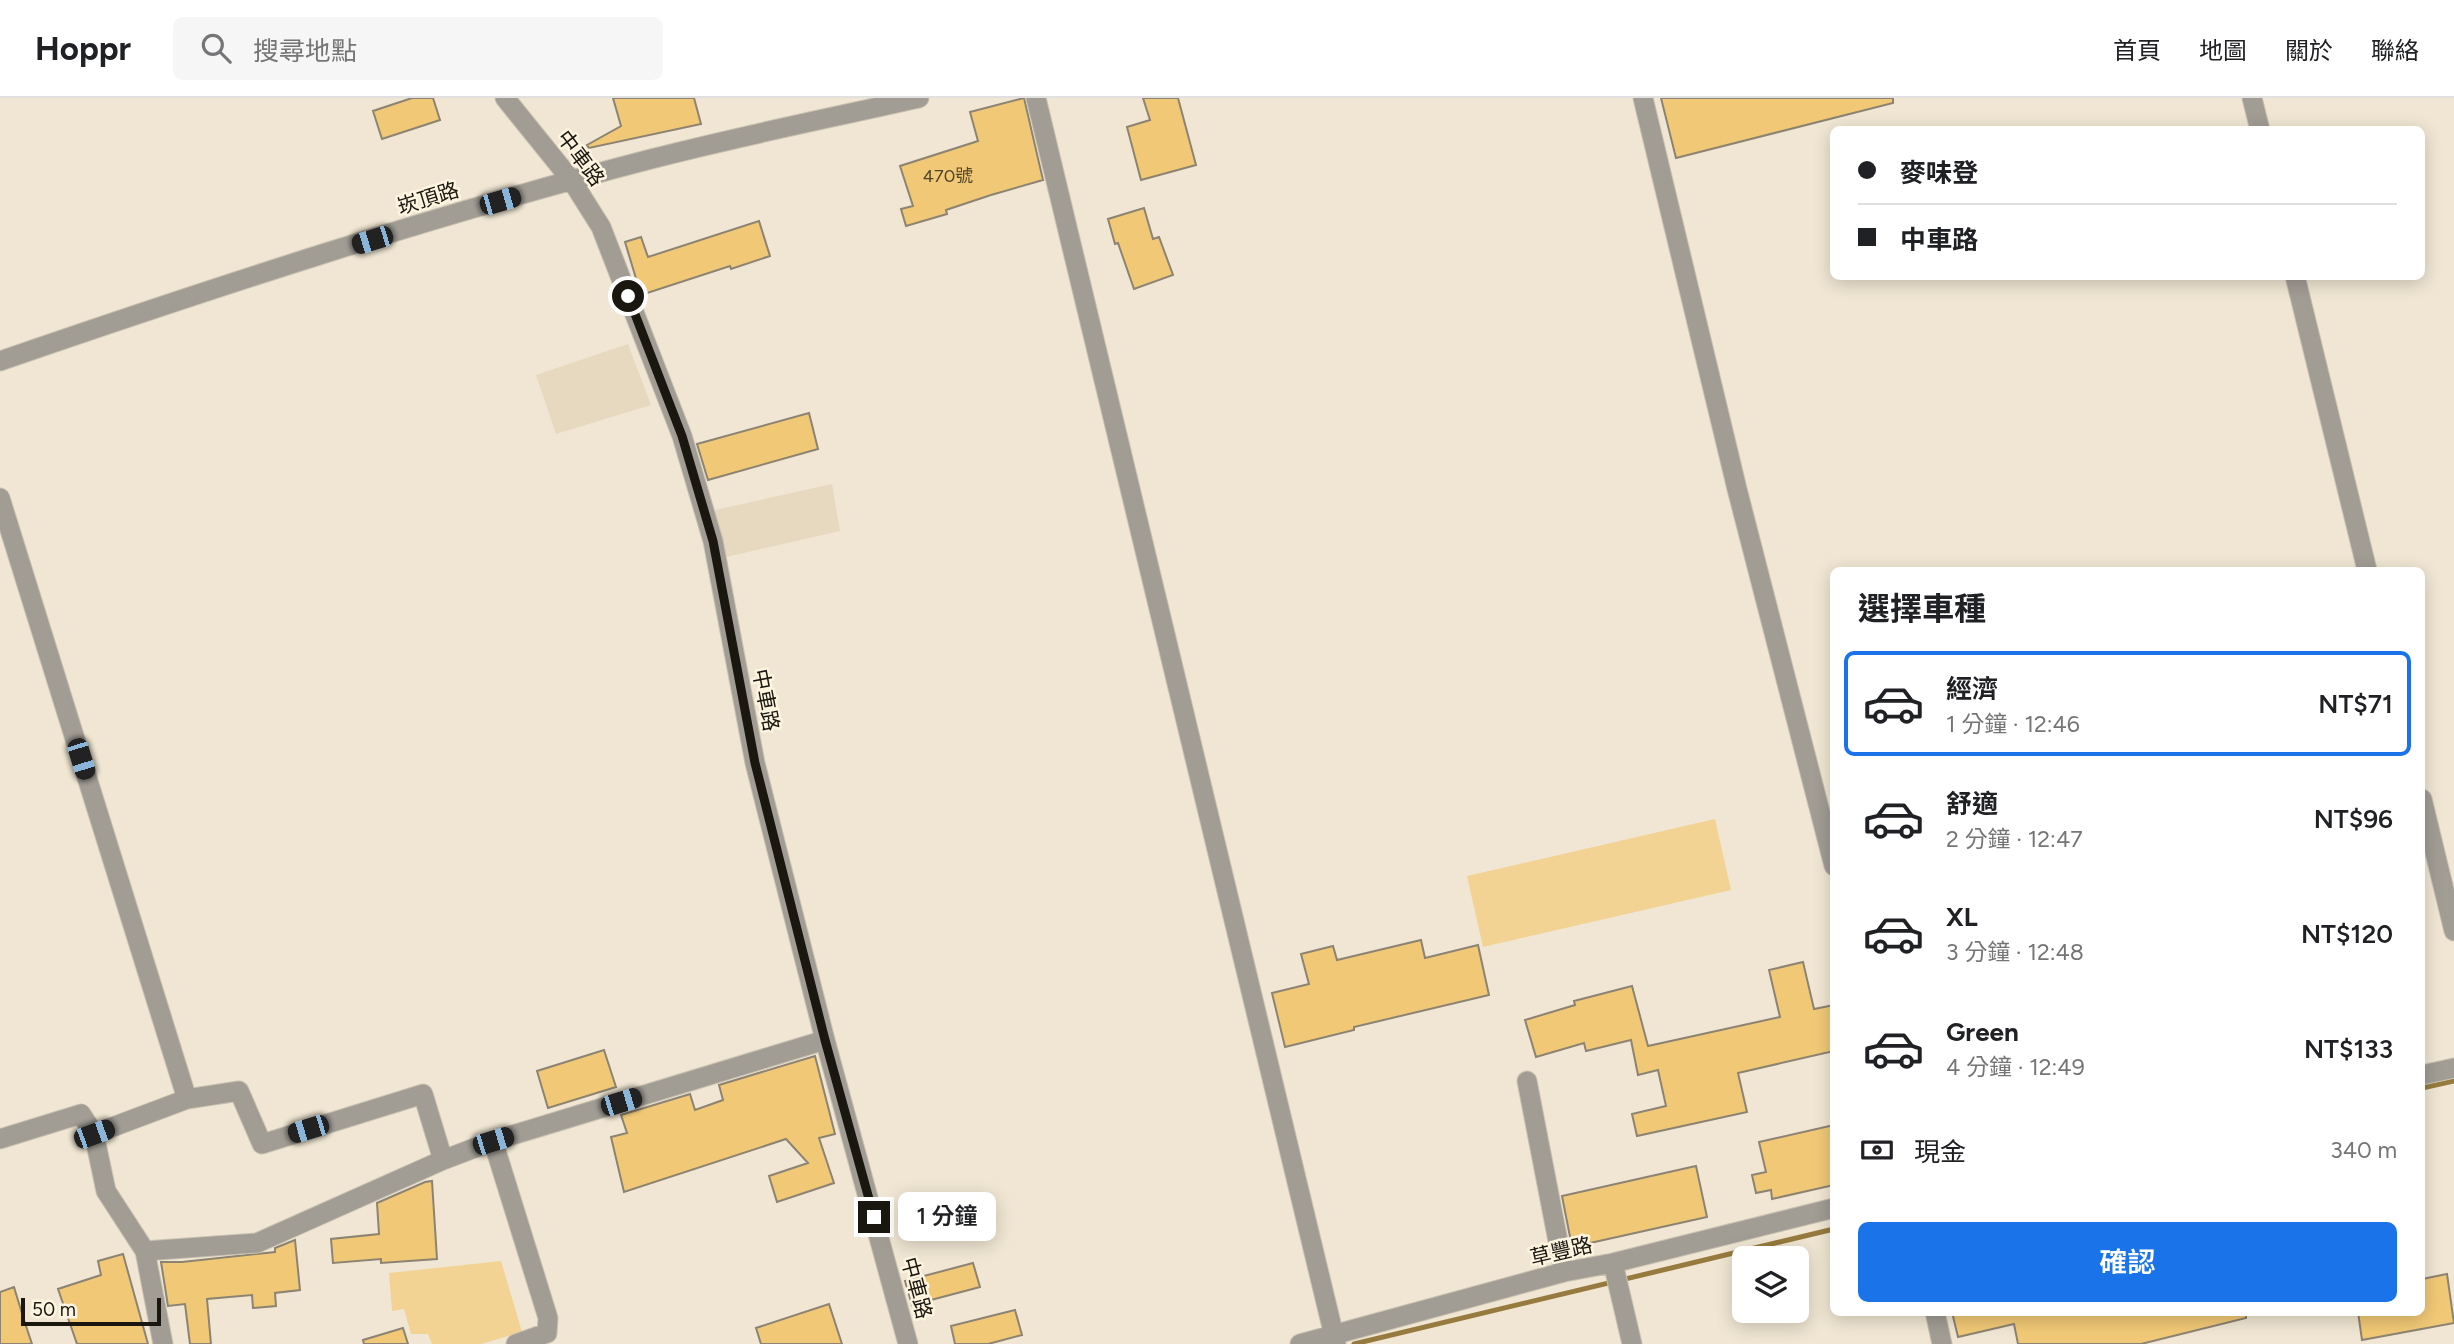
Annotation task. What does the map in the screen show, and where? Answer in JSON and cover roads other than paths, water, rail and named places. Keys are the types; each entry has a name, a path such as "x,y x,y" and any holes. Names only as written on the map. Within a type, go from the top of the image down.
{"street":[{"name":"中車路","path":"505,98 572,181 601,227 682,436 713,541 755,763 825,1040 908,1344"},
{"name":"崁頂路","path":"0,360 188,296 476,207 653,159 919,98"},
{"path":"1036,98 1335,1340"},
{"path":"1643,98 1737,489 1830,850"},
{"path":"2252,98 2259,126"},
{"path":"2296,280 2366,567"},
{"path":"0,498 187,1099"},
{"path":"2425,811 2454,931"},
{"path":"145,1251 257,1242 443,1160 493,1141 825,1040"},
{"path":"2425,1074 2454,1068"},
{"path":"1527,1081 1564,1272"},
{"path":"94,1134 187,1099 239,1091 262,1144 424,1094 443,1160"},
{"path":"0,1139 81,1114 94,1134 106,1191 145,1251 163,1344"},
{"path":"493,1141 548,1318 548,1333 516,1344"},
{"name":"草豐路","path":"1300,1344 1335,1340 1564,1272 1613,1263 1830,1209"},
{"path":"1613,1263 1632,1344"},
{"path":"1935,1316 1942,1344"}],"waterway":[{"path":"2425,1087 2454,1081"},
{"path":"1354,1344 1830,1230"}]}
